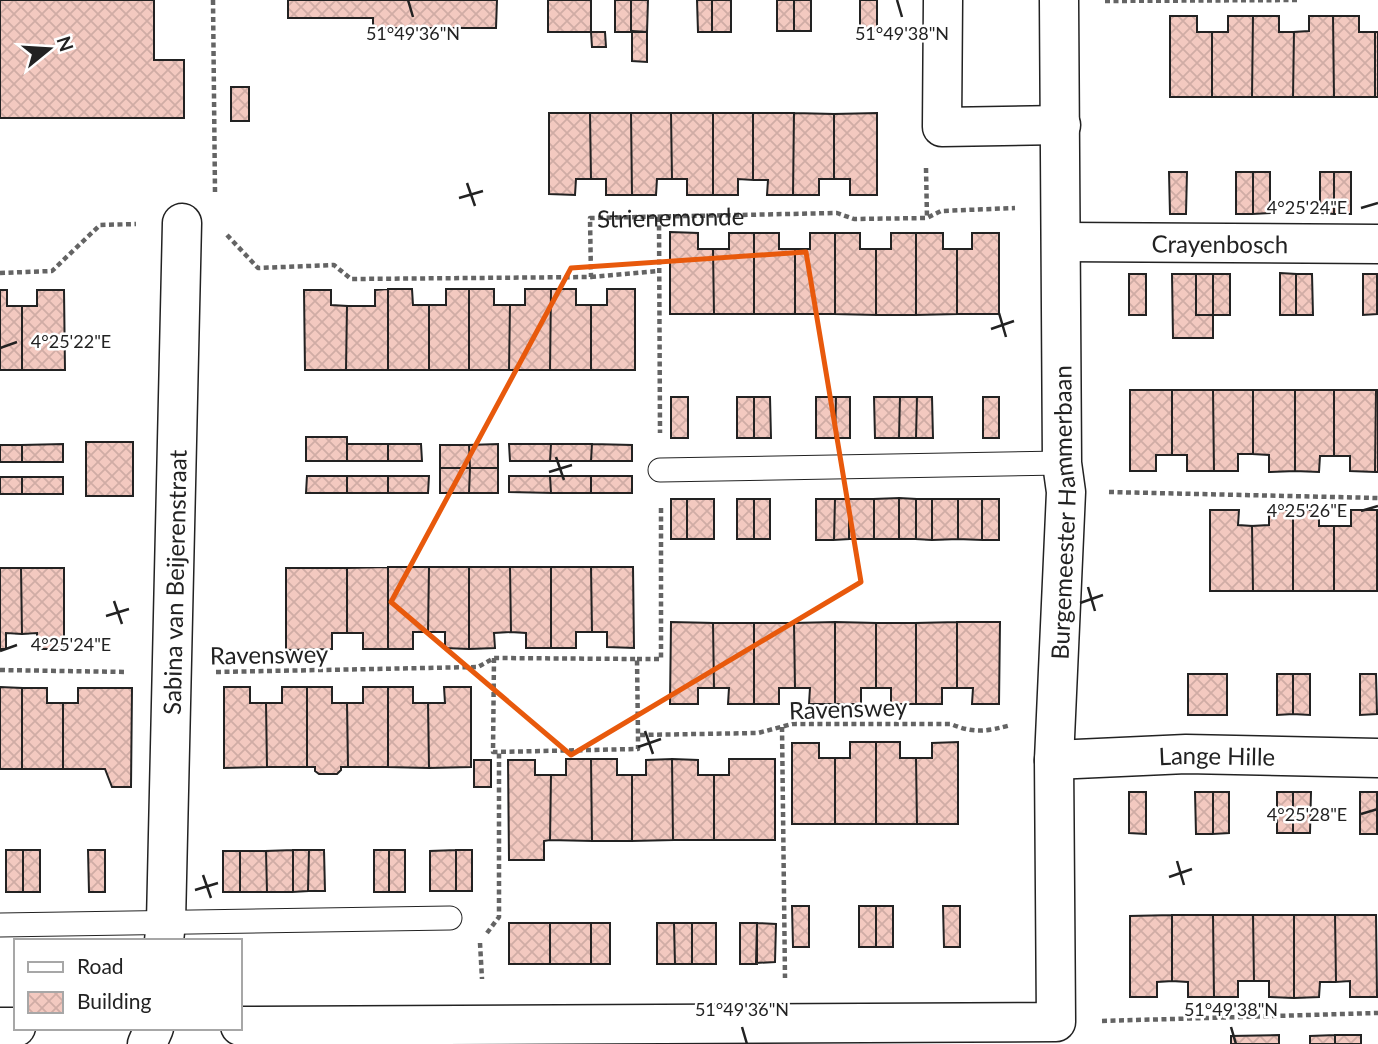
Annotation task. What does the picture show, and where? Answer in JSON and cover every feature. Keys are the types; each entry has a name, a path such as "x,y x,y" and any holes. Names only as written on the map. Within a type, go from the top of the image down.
{"street":[{"path":"943,0 942,127 1060,125"},
{"name":"Burgemeester Hammerbaan","path":"1059,1 1064,477 1054,760 1065,1033"},
{"name":"Sabina van Beijerenstraat","path":"165,931 172,673 199,223"},
{"name":"Crayenbosch","path":"1062,224 1378,244"},
{"name":"Lange Hille","path":"1054,760 1186,754 1378,758"},
{"path":"242,1027 484,1026 690,1034 786,1024 1065,1033"}],"lane":[{"path":"660,470 1064,477"},
{"path":"0,925 165,931 450,918"}],"path":[{"path":"199,223 213,0"},
{"path":"1059,1 1300,0"},
{"name":"Strienemonde","path":"591,277 590,218 837,213 854,219 927,218 941,211 1062,224"},
{"path":"0,273 52,271 100,225 199,223 258,268 334,265 351,279 591,277 659,271"},
{"path":"1064,477 1378,498"},
{"path":"494,658 493,751 638,749 638,735"},
{"name":"Ravenswey","path":"0,670 172,673 478,667 494,658 637,659 638,735 758,733 792,724 951,724 967,731 992,730 1056,712"},
{"path":"782,727 786,1024"},
{"path":"484,1026 480,942 499,917 499,752"},
{"path":"1065,1033 1378,1013"}],"highlighted area":[{"path":"806,252 861,582 571,755 391,602 571,268"}],"building":[{"path":"0,0 154,0 154,60 184,60 184,118 0,118"},
{"path":"288,0 497,0 496,28 373,28 373,18 288,18"},
{"path":"548,0 591,0 591,32 548,32"},
{"path":"615,0 631,0 631,32 615,32"},
{"path":"631,0 648,0 647,32 631,32"},
{"path":"697,0 712,0 712,32 698,32"},
{"path":"712,0 731,0 731,32 712,32"},
{"path":"777,0 794,0 794,31 777,31"},
{"path":"794,0 811,0 811,31 794,31"},
{"path":"860,0 877,0 877,31 860,31"},
{"path":"1170,16 1197,16 1197,32 1212,32 1212,97 1170,97"},
{"path":"1228,16 1253,16 1252,97 1212,97 1212,32 1228,32"},
{"path":"1253,16 1279,16 1279,32 1294,32 1293,97 1252,97"},
{"path":"1309,16 1333,16 1334,97 1293,97 1294,32 1309,31"},
{"path":"1333,16 1359,16 1359,32 1375,32 1375,97 1334,97"},
{"path":"632,31 647,32 647,62 632,61"},
{"path":"591,32 605,32 606,47 592,47"},
{"path":"1375,32 1378,32 1378,97 1375,97"},
{"path":"231,87 249,87 249,121 231,121"},
{"path":"549,113 590,113 591,179 576,179 575,195 549,194"},
{"path":"590,113 631,113 632,195 606,195 606,179 591,179"},
{"path":"631,113 671,113 672,179 657,179 656,195 632,195"},
{"path":"671,113 713,113 713,195 687,195 687,179 672,179"},
{"path":"713,113 753,113 753,180 738,179 738,195 713,195"},
{"path":"753,113 794,113 793,195 767,195 768,180 753,180"},
{"path":"794,113 834,114 834,179 819,179 819,195 793,195"},
{"path":"877,113 877,195 850,195 850,179 834,179 834,114"},
{"path":"1169,172 1187,172 1186,214 1170,214"},
{"path":"1236,172 1253,172 1253,214 1236,214"},
{"path":"1253,172 1270,172 1270,213 1253,214"},
{"path":"1320,172 1334,172 1334,214 1320,213"},
{"path":"1334,172 1351,172 1351,214 1334,214"},
{"path":"670,232 698,233 698,249 713,249 714,314 670,314"},
{"path":"729,233 754,233 754,314 714,314 713,249 729,249"},
{"path":"754,233 779,233 779,249 795,249 795,314 754,314"},
{"path":"810,233 835,233 835,314 795,314 795,249 810,249"},
{"path":"835,233 860,233 860,249 876,249 876,315 835,314"},
{"path":"891,233 916,233 916,315 876,315 876,249 891,249"},
{"path":"916,233 943,233 943,249 957,249 957,314 916,315"},
{"path":"972,233 999,233 999,314 957,314 957,249 972,249"},
{"path":"1280,273 1296,274 1296,315 1280,315"},
{"path":"1129,274 1146,274 1146,315 1129,315"},
{"path":"1172,274 1196,274 1196,315 1213,315 1213,338 1173,338"},
{"path":"1196,274 1213,274 1213,315 1196,315"},
{"path":"1213,274 1230,274 1230,315 1213,315"},
{"path":"1296,274 1312,274 1313,315 1296,315"},
{"path":"1363,274 1377,274 1377,314 1363,315"},
{"path":"1378,274 1378,314 1377,314"},
{"path":"388,289 388,370 346,370 347,306 375,306 375,290"},
{"path":"388,289 412,289 413,305 429,305 429,370 388,370"},
{"path":"446,289 469,289 469,370 429,370 429,305 446,305"},
{"path":"469,289 494,289 494,305 510,305 509,370 469,370"},
{"path":"525,289 551,289 550,370 509,370 510,305 525,305"},
{"path":"551,289 576,289 576,305 591,305 591,370 550,370"},
{"path":"607,289 635,289 635,370 591,370 591,305 607,305"},
{"path":"0,290 7,290 7,306 22,306 22,370 0,370"},
{"path":"37,290 64,290 65,370 22,370 22,306 37,306"},
{"path":"304,290 331,290 331,305 347,306 346,370 305,370"},
{"path":"1130,390 1172,390 1172,455 1156,455 1156,471 1130,471"},
{"path":"1172,390 1213,390 1214,471 1187,471 1187,455 1172,455"},
{"path":"1213,390 1253,390 1253,454 1238,454 1238,471 1214,471"},
{"path":"1253,390 1295,390 1295,471 1269,472 1269,455 1253,454"},
{"path":"1295,390 1334,390 1334,456 1320,456 1319,472 1295,471"},
{"path":"1334,390 1376,390 1375,472 1350,471 1350,456 1334,456"},
{"path":"1378,390 1378,472 1375,472"},
{"path":"671,397 688,397 688,438 671,438"},
{"path":"737,397 754,397 754,438 737,438"},
{"path":"754,397 770,397 771,438 754,438"},
{"path":"816,397 836,397 835,438 816,438"},
{"path":"836,397 850,397 850,438 835,438"},
{"path":"874,397 900,397 899,438 875,438"},
{"path":"900,397 917,397 916,438 899,438"},
{"path":"917,397 932,397 933,438 916,438"},
{"path":"983,397 999,397 999,438 983,438"},
{"path":"306,437 347,437 347,461 306,461"},
{"path":"86,442 133,442 133,496 86,496"},
{"path":"63,444 63,462 22,462 22,445"},
{"path":"347,444 388,444 388,461 347,461"},
{"path":"388,444 421,444 422,461 388,461"},
{"path":"498,444 498,468 470,468 469,445"},
{"path":"509,444 551,444 550,461 510,461"},
{"path":"551,444 592,444 591,461 550,461"},
{"path":"592,444 632,445 632,461 591,461"},
{"path":"0,445 22,445 22,462 0,462"},
{"path":"440,445 469,445 470,468 440,468"},
{"path":"440,468 470,468 469,493 440,493"},
{"path":"470,468 498,468 498,493 469,493"},
{"path":"307,476 347,476 347,493 306,493"},
{"path":"347,476 388,476 388,493 347,493"},
{"path":"388,476 429,476 428,493 388,493"},
{"path":"509,476 550,476 551,493 509,492"},
{"path":"550,476 591,476 591,493 551,493"},
{"path":"591,476 632,476 632,493 591,493"},
{"path":"0,477 22,477 22,494 0,494"},
{"path":"22,477 63,477 63,494 22,494"},
{"path":"899,498 916,499 916,539 899,539"},
{"path":"899,498 899,539 874,539 874,499"},
{"path":"671,499 687,499 687,539 671,539"},
{"path":"687,499 714,499 714,539 687,539"},
{"path":"737,499 754,499 754,539 737,539"},
{"path":"754,499 770,499 770,539 754,539"},
{"path":"816,499 835,499 834,540 816,540"},
{"path":"835,499 849,499 849,539 834,540"},
{"path":"849,499 874,499 874,539 849,539"},
{"path":"916,499 932,499 932,540 916,539"},
{"path":"932,499 958,499 958,539 932,540"},
{"path":"958,499 982,499 982,540 958,539"},
{"path":"982,499 999,499 999,540 982,540"},
{"path":"1210,510 1239,510 1238,525 1252,526 1253,591 1210,591"},
{"path":"1269,510 1293,510 1293,591 1253,591 1252,526 1269,525"},
{"path":"1293,510 1319,510 1319,526 1334,526 1334,591 1293,591"},
{"path":"1351,510 1377,510 1377,591 1334,591 1334,526 1351,526"},
{"path":"388,567 388,649 363,649 363,633 347,633 347,568"},
{"path":"388,567 429,567 428,632 413,632 413,649 388,649"},
{"path":"429,567 469,567 469,649 445,648 445,632 428,632"},
{"path":"469,567 510,567 511,632 494,633 495,648 469,649"},
{"path":"510,567 551,567 551,648 526,648 526,633 511,632"},
{"path":"551,567 591,567 592,632 576,632 576,648 551,648"},
{"path":"591,567 633,567 634,648 607,647 607,632 592,632"},
{"path":"0,568 21,568 22,634 6,633 6,649 0,649"},
{"path":"21,568 64,568 64,649 37,649 37,633 22,634"},
{"path":"286,568 347,568 347,633 332,633 332,649 286,650"},
{"path":"671,622 713,623 714,688 698,688 698,704 670,704"},
{"path":"835,622 835,704 809,704 810,688 795,688 794,623"},
{"path":"835,622 876,623 876,688 861,688 861,704 835,704"},
{"path":"957,622 1000,622 999,704 972,704 973,688 957,688"},
{"path":"957,622 957,688 942,688 942,704 916,704 916,623"},
{"path":"713,623 754,623 754,704 728,704 729,688 714,688"},
{"path":"754,623 794,623 795,688 779,688 779,704 754,704"},
{"path":"876,623 916,623 916,704 891,704 891,688 876,688"},
{"path":"1188,674 1227,674 1227,715 1188,715"},
{"path":"1277,674 1293,674 1293,714 1277,715"},
{"path":"1293,674 1310,674 1310,715 1293,714"},
{"path":"1360,674 1376,674 1377,714 1360,715"},
{"path":"0,687 22,688 22,769 0,769"},
{"path":"224,687 250,687 250,703 266,703 267,767 224,768"},
{"path":"282,687 307,687 307,767 267,767 266,703 282,703"},
{"path":"307,687 332,687 332,703 347,703 348,767 341,767 337,774 319,774 315,767 307,767"},
{"path":"363,687 388,687 388,767 348,767 347,703 363,703"},
{"path":"388,687 413,687 413,703 428,703 429,768 388,767"},
{"path":"444,687 471,687 471,767 429,768 428,703 445,703"},
{"path":"22,688 47,688 47,703 63,703 63,769 22,769"},
{"path":"78,688 132,688 131,787 112,787 105,769 63,769 63,703 78,703"},
{"path":"850,742 876,742 876,824 835,824 835,758 850,758"},
{"path":"876,742 900,742 900,758 916,758 917,824 876,824"},
{"path":"958,742 958,824 917,824 916,758 932,758 932,743"},
{"path":"792,743 819,743 819,758 835,758 835,824 792,824"},
{"path":"566,759 591,759 592,841 550,840 551,775 566,775"},
{"path":"591,759 617,759 617,775 632,775 632,841 592,841"},
{"path":"672,759 673,840 632,841 632,775 646,775 646,760"},
{"path":"672,759 698,760 698,775 714,775 714,840 673,840"},
{"path":"729,759 775,759 775,840 714,840 714,775 729,775"},
{"path":"474,760 491,760 491,787 474,787"},
{"path":"508,760 535,760 535,775 551,775 550,840 544,841 544,860 509,860"},
{"path":"1129,792 1146,792 1146,834 1129,833"},
{"path":"1195,792 1213,792 1213,834 1196,834"},
{"path":"1213,792 1229,792 1229,833 1213,834"},
{"path":"1277,792 1293,792 1293,833 1277,833"},
{"path":"1293,792 1311,792 1310,833 1293,833"},
{"path":"1360,792 1377,792 1377,834 1360,834"},
{"path":"6,850 23,850 23,892 6,892"},
{"path":"23,850 40,850 40,892 23,892"},
{"path":"88,850 105,850 105,892 89,892"},
{"path":"293,850 309,850 308,891 293,892"},
{"path":"293,850 293,892 267,892 266,851"},
{"path":"309,850 324,850 325,891 308,891"},
{"path":"374,850 389,850 389,892 374,892"},
{"path":"389,850 405,850 405,892 389,892"},
{"path":"456,850 472,850 472,891 456,891"},
{"path":"456,850 456,891 430,891 430,851"},
{"path":"223,851 240,851 240,892 223,892"},
{"path":"240,851 266,851 267,892 240,892"},
{"path":"792,906 809,906 809,947 793,947"},
{"path":"859,906 876,906 876,947 859,947"},
{"path":"876,906 893,906 893,947 876,947"},
{"path":"943,906 960,906 960,947 944,947"},
{"path":"1172,915 1172,981 1157,982 1157,997 1130,997 1130,916"},
{"path":"1172,915 1213,915 1214,997 1188,997 1188,982 1172,981"},
{"path":"1213,915 1253,915 1254,981 1238,981 1238,997 1214,997"},
{"path":"1253,915 1294,915 1294,998 1269,997 1269,981 1254,981"},
{"path":"1294,915 1335,915 1336,982 1320,982 1319,997 1294,998"},
{"path":"1335,915 1376,915 1377,997 1350,997 1350,981 1336,982"},
{"path":"509,923 550,923 550,964 509,964"},
{"path":"550,923 591,923 591,964 550,964"},
{"path":"591,923 610,923 610,964 591,964"},
{"path":"657,923 674,923 675,964 657,964"},
{"path":"674,923 692,923 692,964 675,964"},
{"path":"692,923 716,923 716,964 692,964"},
{"path":"740,923 757,923 757,964 740,964"},
{"path":"757,923 776,924 775,962 756,963"},
{"path":"1279,1035 1279,1044 1231,1044 1231,1036"},
{"path":"1335,1035 1361,1035 1361,1044 1335,1044"},
{"path":"1335,1035 1335,1044 1310,1044 1310,1036"}]}
